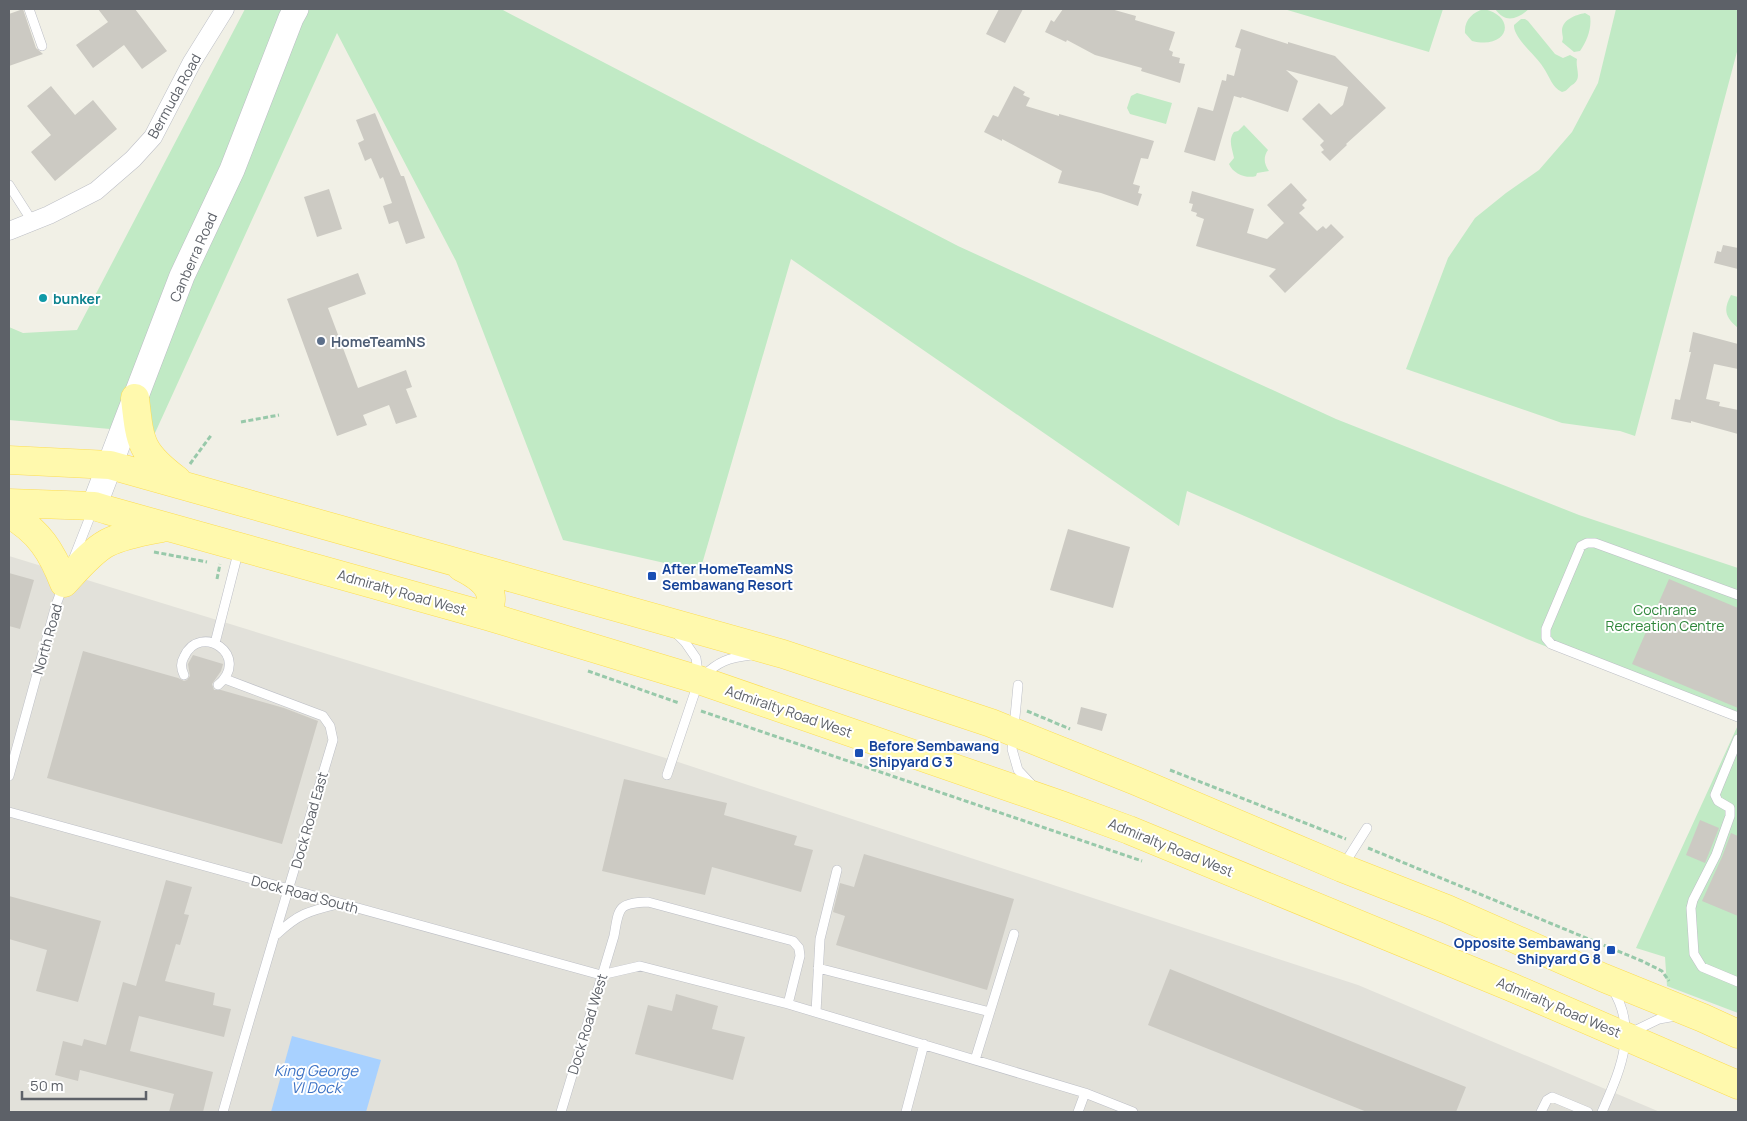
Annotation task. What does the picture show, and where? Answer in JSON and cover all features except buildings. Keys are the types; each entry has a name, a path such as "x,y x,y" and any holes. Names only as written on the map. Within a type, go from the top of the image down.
{"main road":[{"name":"Canberra Road","path":"94,506 182,276 232,170 296,9"},
{"path":"135,398 139,435 148,454 159,466 438,556 783,654 1014,732 1342,868 1447,909 1738,1034"},
{"path":"9,460 110,465 186,474"},
{"name":"Admiralty Road West","path":"9,503 94,506 170,526 237,557 487,616 699,680 1129,830 1626,1036 1738,1085"},
{"path":"9,514 24,522 42,541 54,558 64,583 84,562 106,544 132,534 170,526"},
{"path":"438,556 474,573 487,585 491,598 487,616"}],"street":[{"name":"Bermuda Road","path":"9,231 96,191 134,159 153,137 192,62 225,9"}],"lane":[{"path":"29,9 42,46"},
{"path":"9,185 32,221"},
{"name":"North Road","path":"9,772 56,604 94,506"},
{"path":"1738,595 1595,543 1587,543 1581,546 1564,585 1546,629 1546,638 1551,644 1738,717"},
{"path":"184,675 182,672 182,661 186,651 194,644 205,641 215,643 237,557"},
{"path":"656,618 672,629 685,642 696,658 699,680 667,775"},
{"name":"Dock Road East","path":"215,643 224,650 229,659 229,670 222,682 323,716 330,726 332,740 223,1112"},
{"path":"699,680 715,665 732,658 755,654 783,654"},
{"path":"1018,685 1012,749 1018,770 1033,786 1061,805"},
{"path":"1738,739 1715,795 1718,801 1730,808 1730,816 1716,855 1693,900 1691,915 1694,954 1698,962 1702,966 1738,982"},
{"name":"Dock Road South","path":"9,812 601,975"},
{"path":"1342,868 1367,828"},
{"path":"816,1012 820,939 837,870"},
{"name":"Dock Road West","path":"561,1112 614,936 618,911 624,906 633,902 648,902 793,941 799,948 800,956 788,1004"},
{"path":"274,937 290,922 308,911 340,904"},
{"path":"975,1060 1014,934"},
{"path":"601,975 640,966 788,1004 1085,1093 1133,1112"},
{"path":"818,968 990,1012"},
{"path":"1602,1112 1616,1078 1626,1036 1625,1020 1619,1000 1604,978"},
{"path":"1626,1036 1659,1019 1677,1016 1703,1018"},
{"path":"906,1112 924,1044"},
{"path":"1078,1112 1085,1093"},
{"path":"1540,1112 1547,1100 1552,1097 1588,1112"}],"path":[{"path":"241,422 279,415"},
{"path":"186,474 212,434"},
{"path":"151,552 210,563"},
{"path":"220,564 237,557"},
{"path":"580,668 1149,863"}],"shaded area":[{"path":"9,556 672,760 1358,985 1660,1112 9,1112"}],"green space":[{"name":"Cochrane Recreation Centre","path":"245,9 501,9 958,246 1336,419 1579,515 1738,568 1738,722 1527,639 1187,491 1179,526 791,259 700,571 563,540 456,261 337,33 155,433 9,420 9,327 23,333 77,330"},
{"path":"1284,9 1443,9 1429,52"},
{"path":"1484,9 1495,13 1502,19 1505,25 1504,31 1501,37 1494,41 1484,43 1472,41 1465,33 1466,24 1473,14"},
{"path":"1495,9 1529,9 1516,17 1507,18 1499,14"},
{"path":"1616,9 1738,9 1738,48 1635,436 1620,431 1562,423 1406,369 1448,258 1475,218 1539,170 1572,132 1598,83"},
{"path":"1585,13 1590,16 1588,34 1580,51 1574,52 1562,42 1563,26 1570,18"},
{"path":"1521,19 1528,21 1555,54 1563,58 1570,55 1577,59 1577,79 1565,91 1562,92 1556,88 1540,62 1517,35 1514,25"},
{"path":"1137,93 1172,103 1166,124 1130,114 1127,108 1131,96"},
{"path":"1244,125 1268,150 1265,160 1269,171 1257,173 1256,176 1252,177 1237,173 1229,164 1234,158 1231,144 1232,135"},
{"path":"1731,295 1738,297 1738,328 1728,317 1726,309"},
{"path":"1738,725 1738,1013 1667,986 1665,957 1636,948"}],"water":[{"name":"King George VI Dock","path":"292,1036 381,1060 366,1112 271,1112"}],"place":[{"name":"bunker","path":"43,298"},
{"name":"HomeTeamNS","path":"321,341"},
{"name":"After HomeTeamNS Sembawang Resort","path":"652,576"},
{"name":"Before Sembawang Shipyard G 3","path":"859,753"},
{"name":"Opposite Sembawang Shipyard G 8","path":"1611,950"}]}
